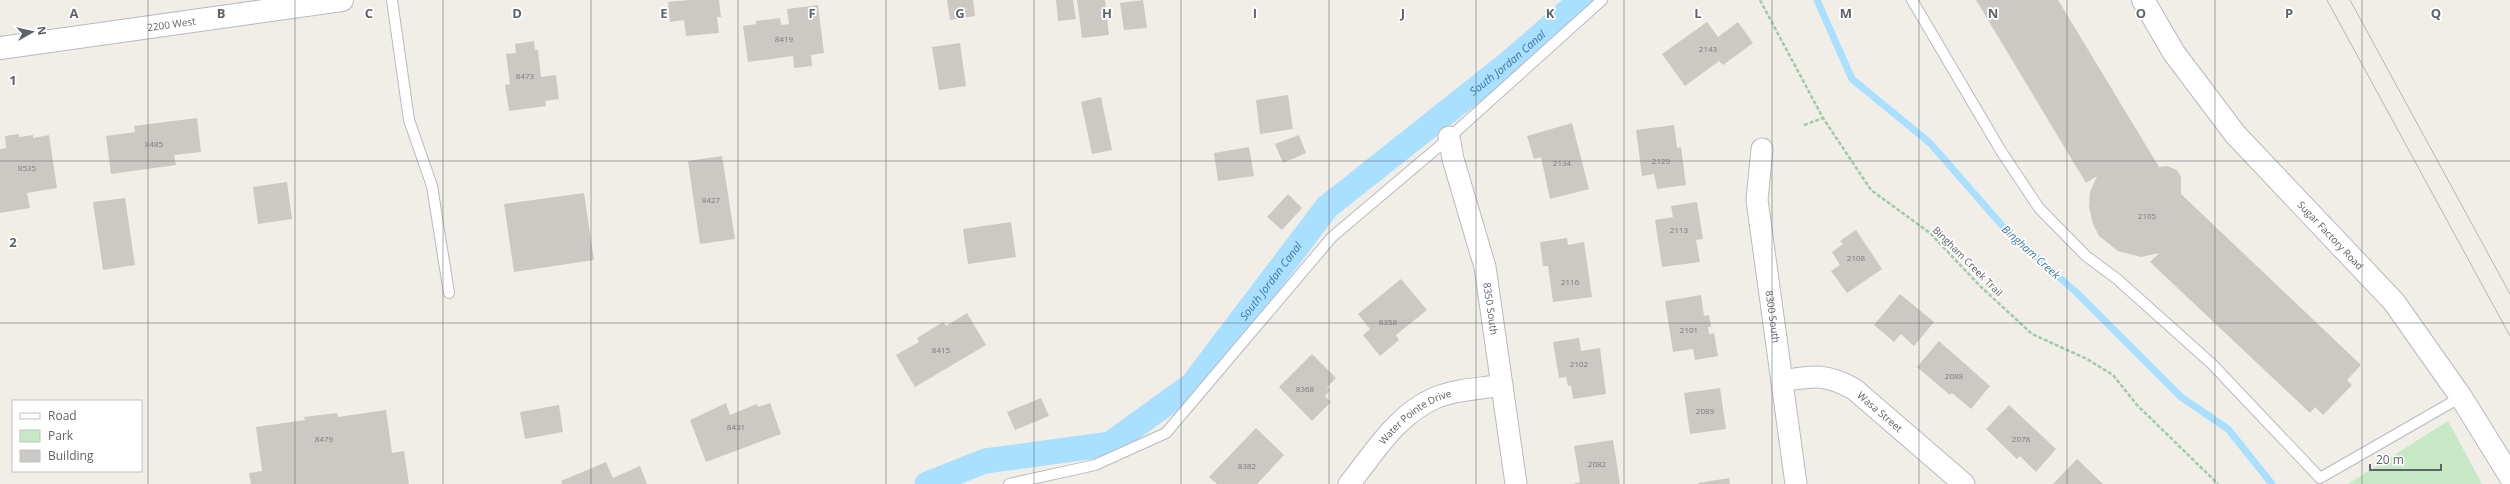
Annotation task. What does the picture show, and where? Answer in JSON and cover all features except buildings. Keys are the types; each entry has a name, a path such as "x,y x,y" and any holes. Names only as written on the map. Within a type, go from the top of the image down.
{"street":[{"name":"2200 West","path":"0,48 342,0"},
{"name":"Sugar Factory Road","path":"2143,0 2174,53 2217,111 2255,156 2394,302 2461,397 2510,476"},
{"name":"8350 South","path":"1450,137 1453,159 1484,267 1516,484"},
{"name":"8300 South","path":"1762,149 1756,200 1796,484"},
{"name":"Wasa Street","path":"1782,381 1811,377 1833,378 1854,389 1964,484"},
{"name":"Water Pointe Drive","path":"1349,484 1390,432 1412,410 1436,397 1502,385"}],"lane":[{"path":"392,0 409,120 432,186 449,293"},
{"path":"1009,484 1095,465 1166,433 1332,237 1450,137 1602,0"},
{"path":"1912,0 2001,151 2039,208 2086,256 2117,279 2212,364 2320,478 2461,397"}],"path":[{"name":"Bingham Creek Trail","path":"1760,0 1823,118 1871,190 1930,234 1981,287 2032,334 2087,359 2113,375 2137,405 2218,484"},
{"path":"1804,125 1823,118"}],"green space":[{"path":"2448,421 2482,484 2348,484 2440,426"}],"waterway":[{"name":"South Jordan Canal","path":"927,484 985,461 1110,444 1192,385 1327,207 1510,62 1581,0"},
{"name":"Bingham Creek","path":"1817,0 1852,79 1930,143 2006,230 2077,293 2181,397 2228,429 2272,484"}],"tram line":[{"path":"2327,0 2510,336"},
{"path":"2350,0 2510,294"}]}
